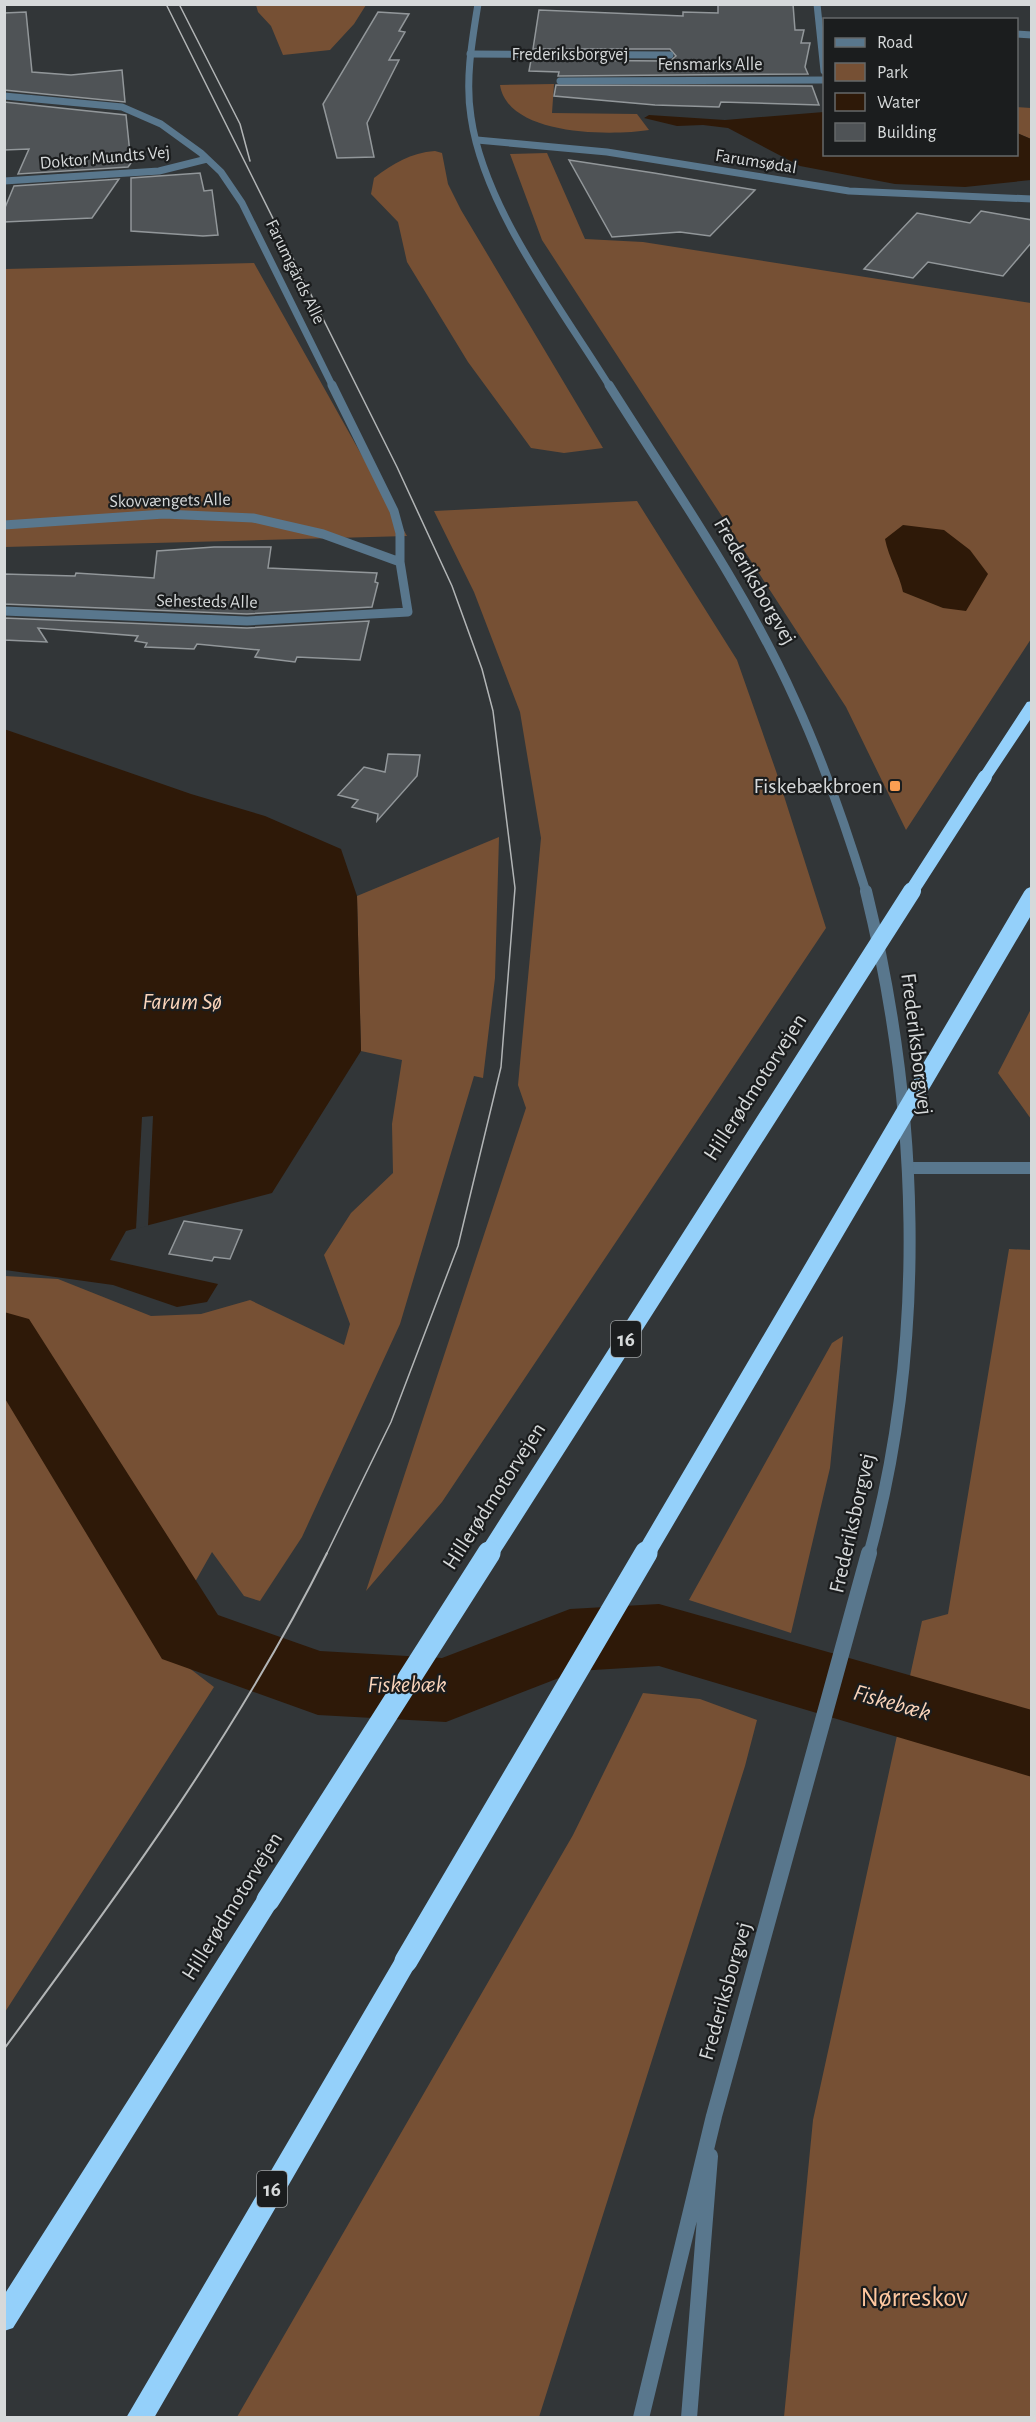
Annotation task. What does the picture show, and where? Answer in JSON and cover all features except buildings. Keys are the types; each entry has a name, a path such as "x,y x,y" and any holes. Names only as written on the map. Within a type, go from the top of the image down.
{"highway":[{"name":"Hillerødmotorvejen","path":"4,2319 268,1900 1032,705"},
{"name":"16","path":"138,2418 1032,896"}],"street":[{"name":"Frederiksborgvej","path":"478,4 471,54 469,102 477,140 495,195 520,244 756,622 796,701 836,794 864,879 886,971 910,1168 904,1370 897,1429 882,1506 843,1656 714,2116 641,2418"},
{"path":"817,4 823,39"},
{"name":"Frederiksborgvej","path":"471,54 670,55"},
{"name":"Fensmarks Alle","path":"560,81 823,80"},
{"name":"Farumgårds Alle","path":"4,96 122,107 140,111 220,171 238,196 394,511 400,533 400,562 408,612"},
{"name":"Farumsødal","path":"477,140 551,144 838,190 920,196 1032,199"},
{"name":"Doktor Mundts Vej","path":"4,181 159,171 207,159"},
{"name":"Skovvængets Alle","path":"4,525 164,514 254,518 322,534 400,562"},
{"name":"Sehesteds Alle","path":"4,611 247,621 408,612"},
{"path":"910,1168 1032,1168"},
{"name":"Frederiksborgvej","path":"689,2418 714,2116"}],"green space":[{"path":"256,4 366,5 354,24 330,50 283,55 271,26 258,12"},
{"path":"554,84 552,113 637,114 649,130 587,132 540,123 521,114 507,102 500,85"},
{"path":"1018,107 1031,108 1031,139 1018,133"},
{"path":"435,151 442,153 448,184 461,210 603,448 564,453 531,448 468,362 407,262 398,222 371,194 374,178 403,160"},
{"path":"547,153 585,239 643,242 1031,303 1031,639 906,830 846,707 542,240 510,154"},
{"path":"254,263 407,536 5,547 5,269"},
{"path":"637,501 737,660 776,771 826,928 442,1502 366,1591 526,1108 518,1085 541,838 520,712 474,592 434,511"},
{"path":"499,837 495,978 483,1078 474,1076 400,1324 302,1537 260,1601 244,1596 212,1552 191,1589 156,1620 180,1661 214,1687 5,2012 5,1276 58,1279 151,1316 201,1314 250,1300 344,1345 350,1324 324,1255 351,1213 393,1173 392,1124 402,1060 361,1051 357,896"},
{"path":"1031,1009 1032,1119 998,1073"},
{"name":"Nørreskov","path":"1009,1249 1032,1250 1031,2417 784,2417 813,2120 922,1621 948,1614"},
{"path":"843,1336 830,1468 791,1633 689,1600 832,1343"},
{"path":"643,1693 700,1699 757,1720 745,1766 539,2417 237,2417 573,1835"}],"water":[{"path":"823,112 823,156 1018,156 1018,133 1031,139 1031,180 965,187 895,184 800,166 728,128 703,125 677,126 644,118 649,115 725,120"},
{"path":"903,525 944,530 970,550 988,574 966,611 943,608 903,592 885,539"},
{"name":"Farum Sø","path":"4,729 191,794 265,816 341,849 357,896 361,1051 272,1193 126,1231 110,1260 218,1284 207,1302 177,1307 113,1285 5,1270"}],"pier":[{"path":"153,1116 148,1226 136,1229 142,1117"}],"waterway":[{"name":"Fiskebæk","path":"4,1337 190,1637 318,1683 446,1690 570,1640 659,1635 1032,1744"}],"tram line":[{"path":"166,4 397,467 452,586 482,669 493,711 515,888 501,1067 458,1246 391,1422 327,1554"},
{"path":"179,4 240,124 250,161"},
{"path":"4,2049 134,1869 217,1746 293,1619 327,1554"}],"place":[{"name":"Fiskebækbroen","path":"895,786"}]}
